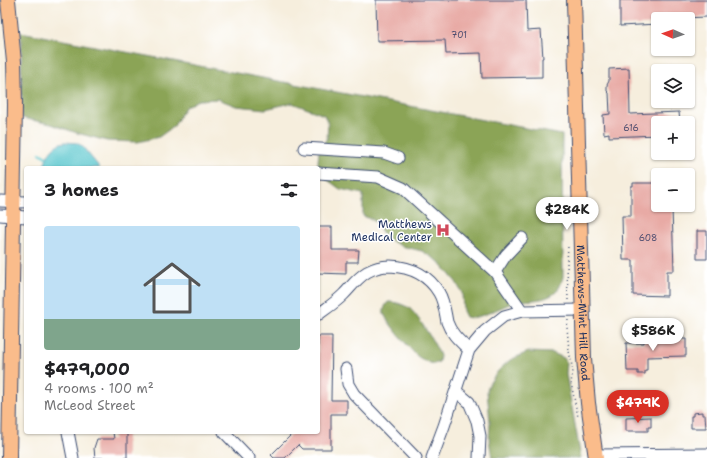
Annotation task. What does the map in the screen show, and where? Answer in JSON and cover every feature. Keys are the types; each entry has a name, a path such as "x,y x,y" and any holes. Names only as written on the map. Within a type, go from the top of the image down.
{"main road":[{"path":"8,0 14,62 10,207 9,458"},
{"name":"Matthews-Mint Hill Road","path":"574,0 584,358 588,403 596,457"}],"street":[{"path":"304,148 384,152 398,158"},
{"path":"320,173 378,177 404,188 495,272 522,311"},
{"path":"10,207 24,216"},
{"path":"495,272 506,255 522,238"},
{"path":"320,313 342,297 356,280 368,271 382,266 408,268 421,274 439,293 451,330 456,338 469,350"},
{"path":"432,458 469,350 485,331 504,316 522,311 582,310"},
{"path":"346,369 348,384 354,394 416,458"},
{"path":"456,391 469,402 477,421 480,436 479,458"},
{"path":"68,434 73,458"},
{"path":"226,434 249,458"},
{"path":"596,457 707,454"}],"path":[{"path":"568,246 568,301"},
{"path":"568,319 567,327 569,351 573,371 571,383 579,420"}],"green space":[{"path":"21,32 562,135 563,277 556,291 547,297 538,300 518,302 476,317 466,317 463,311 462,293 456,282 438,261 422,251 401,246 386,238 374,220 363,216 363,194 340,189 321,175 318,162 319,151 327,138 328,123 324,115 292,103 265,109 236,106 218,99 198,100 185,107 174,126 159,137 138,142 107,141 51,124 22,118"},
{"path":"388,302 401,304 412,311 435,346 440,356 439,362 434,364 423,360 417,356 405,342 384,314 384,308"},
{"path":"528,352 553,353 564,358 567,363 566,374 581,458 492,458 489,440 490,422 487,391 489,384 498,371 510,360"}],"water":[{"path":"60,143 77,143 82,146 98,166 44,166 50,151"}],"building":[{"path":"376,0 526,0 527,31 541,30 543,58 542,77 482,78 481,53 446,54 445,40 377,41"},
{"path":"620,0 707,0 707,17 695,17 695,12 651,12 651,24 620,26"},
{"path":"629,68 630,114 679,112 679,116 651,116 651,135 609,137 609,133 604,134 603,115 610,114 609,93 607,91 609,69"},
{"path":"633,183 651,183 651,212 672,212 674,271 667,271 667,296 633,295 633,260 623,260 622,216 631,216 631,186 633,186"},
{"path":"320,227 332,227 332,250 359,250 358,262 346,262 346,274 320,273"},
{"path":"697,231 707,231 707,259 697,259"},
{"path":"320,336 332,336 331,400 347,400 347,414 331,414 331,449 302,449 298,445 285,458 274,458 271,455 292,434 320,434"},
{"path":"644,339 686,339 686,356 647,357 647,371 645,371 645,374 638,374 638,371 627,371 626,343 644,343"},
{"path":"702,412 702,415 705,415 706,428 691,428 691,416 693,416 693,413"},
{"path":"651,417 651,427 648,427 648,431 626,431 626,418"},
{"path":"113,434 127,434 127,458 95,458 94,448 97,439 114,439"}],"waterway":[{"path":"40,153 46,157"}],"place":[{"name":"Matthews Medical Center","path":"443,230"}]}
